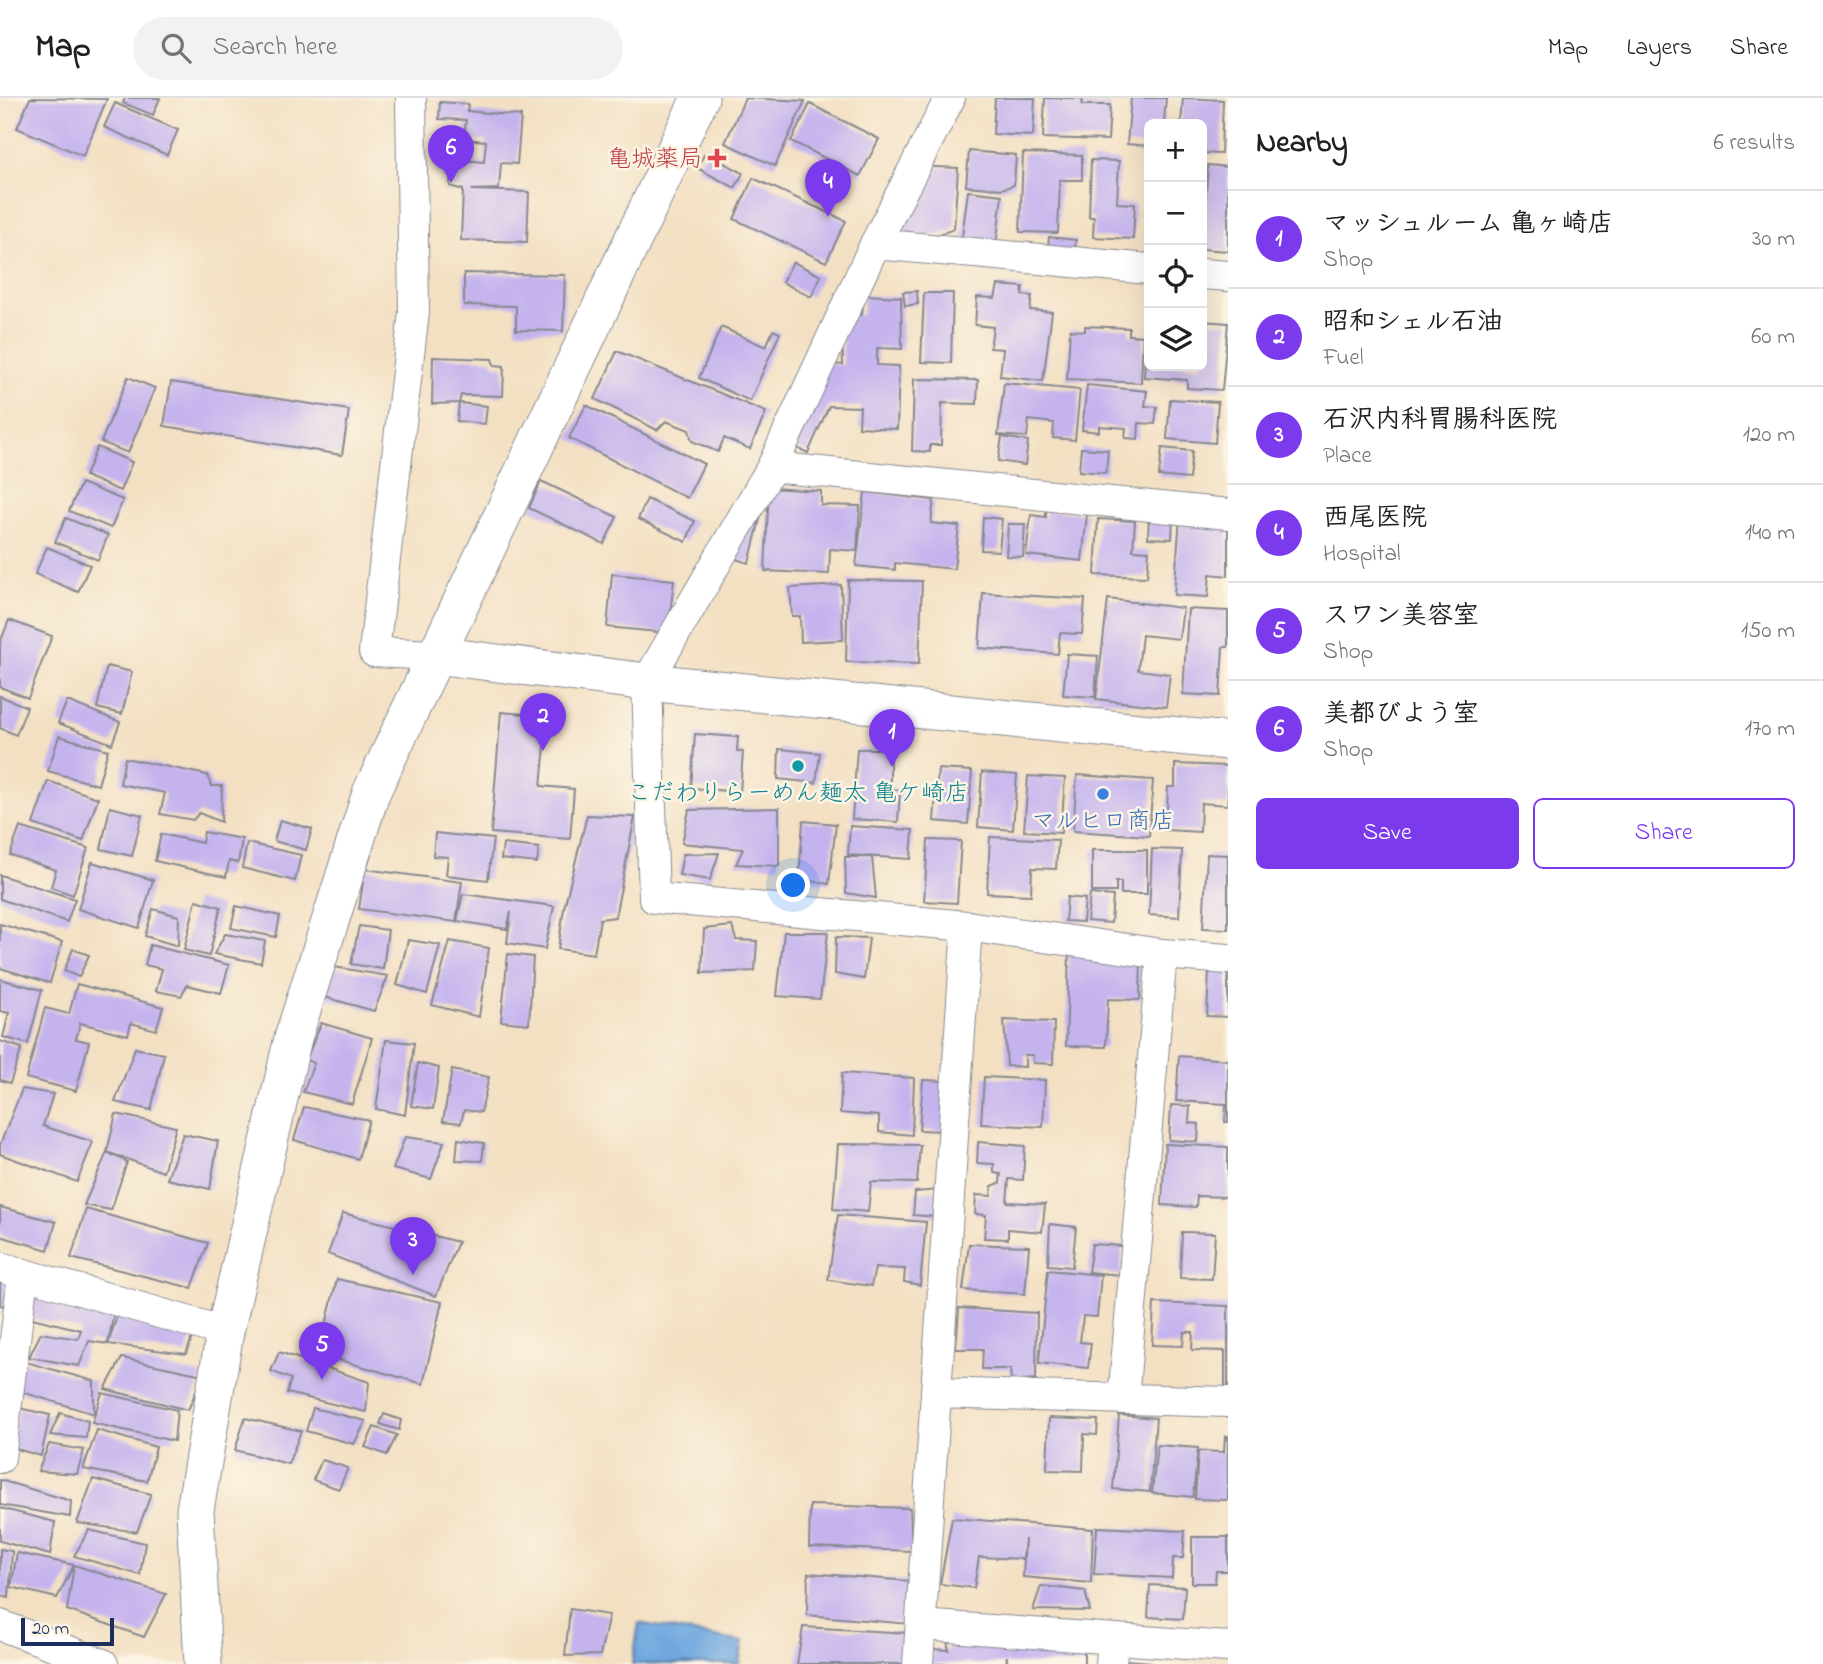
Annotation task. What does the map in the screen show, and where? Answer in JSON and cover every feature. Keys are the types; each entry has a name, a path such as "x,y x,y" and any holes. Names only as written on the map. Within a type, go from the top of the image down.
{"street":[{"path":"411,98 414,312 374,652 435,655 647,682 1228,741"},
{"path":"203,1664 195,1510 225,1332 293,1038 371,793 700,98"},
{"path":"950,98 875,244 772,467 647,682 654,898 967,926 1162,954 1228,959"},
{"path":"875,244 1144,269"},
{"path":"1207,274 1228,276"},
{"path":"772,467 1228,514"},
{"path":"918,1664 967,926"},
{"path":"1123,1399 1162,954"},
{"path":"0,1458 11,1271 225,1332"},
{"path":"936,1393 1228,1402"},
{"path":"0,1625 103,1664"},
{"path":"921,1625 1112,1651 1228,1647"}],"water":[{"path":"639,1623 743,1642 739,1664 632,1664"}],"building":[{"path":"30,98 107,99 83,156 17,128"},
{"path":"125,98 160,98 153,115 123,103"},
{"path":"745,98 805,101 775,166 725,143"},
{"path":"995,98 1035,98 1033,136 993,134"},
{"path":"1045,98 1083,98 1082,105 1110,105 1108,140 1043,138"},
{"path":"1131,98 1166,98 1164,119 1144,119 1144,146 1127,144"},
{"path":"1183,98 1223,100 1221,154 1207,153 1207,119 1181,119"},
{"path":"440,102 468,104 467,111 521,116 517,164 501,163 499,189 471,190 529,192 527,242 461,240 463,190 450,186 451,159 484,162 486,141 464,139 466,120 439,119"},
{"path":"115,103 178,130 167,155 104,127"},
{"path":"810,104 879,139 860,176 791,141"},
{"path":"969,151 1016,155 1014,185 1002,189 966,186"},
{"path":"705,153 743,173 735,188 697,168"},
{"path":"1023,153 1082,155 1082,180 1060,180 1058,233 1020,232"},
{"path":"1091,160 1119,161 1117,203 1135,204 1133,239 1093,237 1094,217 1089,217"},
{"path":"1208,165 1228,167 1228,251 1207,249"},
{"path":"915,166 958,168 954,229 934,236 895,234"},
{"path":"753,178 846,221 826,262 734,219"},
{"path":"968,191 1002,195 995,255 960,251"},
{"path":"1049,237 1076,240 1074,257 1047,255"},
{"path":"793,262 821,276 811,297 782,282"},
{"path":"464,273 565,275 563,331 516,330 516,306 464,305"},
{"path":"998,285 1023,287 1022,295 1032,296 1030,310 1052,312 1043,381 1000,376 1003,349 990,348 993,327 975,325 977,297 995,298"},
{"path":"917,291 918,304 905,306 903,292"},
{"path":"924,293 953,293 951,363 921,362"},
{"path":"864,295 901,297 902,349 877,348 877,365 899,366 897,429 859,427 860,407 829,406 808,453 775,438 810,362 843,365 842,315 862,315"},
{"path":"1207,321 1228,323 1222,390 1187,388 1187,380 1144,377 1144,371 1207,371"},
{"path":"1085,326 1129,328 1129,335 1143,336 1141,383 1067,379 1070,330 1085,331"},
{"path":"721,327 766,347 773,330 780,333 750,401 699,378"},
{"path":"617,351 766,412 750,449 724,438 718,452 692,441 689,430 666,421 657,430 595,399"},
{"path":"433,357 492,359 494,365 504,366 503,396 461,395 459,403 432,404"},
{"path":"128,377 155,388 128,453 101,442"},
{"path":"914,379 978,380 977,404 942,403 941,445 930,445 930,452 912,451"},
{"path":"171,382 349,410 342,455 164,426"},
{"path":"1004,383 1080,390 1075,440 1053,438 1054,423 1029,420 1027,437 998,435"},
{"path":"1087,385 1147,391 1145,406 1157,407 1155,424 1139,423 1138,439 1125,438 1126,428 1099,426 1099,432 1082,430"},
{"path":"1170,399 1218,402 1215,443 1167,439"},
{"path":"459,403 487,406 485,424 457,421"},
{"path":"586,405 704,464 687,498 569,438"},
{"path":"1002,437 1028,441 1025,465 998,461"},
{"path":"97,447 132,462 120,491 85,476"},
{"path":"1081,448 1108,450 1106,473 1079,471"},
{"path":"1162,448 1192,451 1189,479 1159,476"},
{"path":"541,481 617,517 604,544 529,508"},
{"path":"81,483 123,500 111,528 69,511"},
{"path":"769,488 821,491 821,505 860,506 857,551 830,549 829,574 765,571"},
{"path":"865,492 934,500 931,523 959,526 954,569 895,563 895,570 856,566"},
{"path":"647,499 695,521 686,542 638,519"},
{"path":"763,507 749,563 728,557"},
{"path":"1046,510 1087,514 1082,561 1026,555 1031,515 1046,517"},
{"path":"1149,515 1173,516 1172,539 1148,538"},
{"path":"983,517 1002,519 999,551 981,550"},
{"path":"1180,517 1228,521 1228,576 1210,574 1208,597 1174,595"},
{"path":"66,518 108,535 98,560 55,542"},
{"path":"1098,519 1135,521 1133,550 1149,551 1147,577 1095,575"},
{"path":"1008,524 1025,524 1023,557 1006,556"},
{"path":"47,547 90,565 78,592 35,574"},
{"path":"612,574 674,580 668,633 607,627"},
{"path":"848,580 922,581 919,664 846,662"},
{"path":"841,585 843,640 801,642 800,616 792,616 790,588"},
{"path":"983,593 1085,599 1082,634 1060,633 1058,654 979,648"},
{"path":"1108,599 1183,608 1179,639 1142,635 1138,670 1170,674 1166,707 1096,699"},
{"path":"1188,609 1228,611 1228,647 1223,647 1220,696 1183,694"},
{"path":"9,620 52,636 28,698 0,687 0,643"},
{"path":"1067,654 1098,656 1095,697 1063,695"},
{"path":"107,666 132,672 122,714 97,708"},
{"path":"0,696 27,707 16,735 0,728"},
{"path":"67,701 120,722 112,744 58,723"},
{"path":"501,712 548,716 541,786 574,789 570,839 491,833"},
{"path":"695,734 738,737 737,751 743,752 740,792 691,788"},
{"path":"59,736 108,750 98,785 48,771"},
{"name":"こだわりらーめん麺太 亀ケ崎店","path":"779,749 820,753 816,783 778,779"},
{"path":"857,749 890,749 890,789 900,790 898,822 852,819"},
{"path":"125,758 207,775 212,786 222,786 221,822 199,813 193,820 160,814 165,793 120,784"},
{"path":"1175,764 1228,766 1228,805 1201,803 1200,832 1166,830 1168,787 1175,787"},
{"path":"938,769 972,771 968,824 934,821"},
{"path":"982,772 1017,775 1013,830 978,827"},
{"path":"1077,775 1153,780 1149,836 1073,831"},
{"path":"1028,776 1065,778 1061,833 1024,831"},
{"path":"48,781 98,798 83,841 33,824"},
{"path":"110,807 142,815 132,856 101,849"},
{"path":"779,808 779,866 736,864 743,849 682,843 689,810"},
{"path":"587,815 635,817 615,917 600,919 594,954 558,949 564,908"},
{"path":"280,820 312,829 306,850 274,841"},
{"path":"803,821 836,824 829,884 799,879"},
{"path":"850,826 913,830 911,859 848,855"},
{"path":"20,827 88,848 73,895 51,887 56,870 10,855"},
{"path":"204,832 242,839 238,863 229,861 226,877 155,861 161,834 202,843"},
{"path":"435,833 493,839 488,880 446,875 448,857 433,856"},
{"path":"990,837 1058,840 1056,869 1032,868 1031,895 987,893"},
{"path":"928,840 961,841 957,903 924,901"},
{"path":"247,843 301,855 295,881 242,868"},
{"path":"503,844 539,848 537,863 501,859"},
{"path":"1152,849 1182,850 1179,917 1149,915"},
{"path":"1092,850 1147,850 1147,894 1121,894 1121,882 1116,882 1116,892 1092,892"},
{"path":"719,853 710,880 679,875 683,854"},
{"path":"1207,854 1228,855 1228,929 1203,928"},
{"path":"845,857 872,857 876,898 846,893"},
{"path":"92,862 153,880 139,928 78,909"},
{"path":"365,869 462,882 456,922 359,909"},
{"path":"0,875 75,899 67,922 0,899"},
{"path":"463,894 554,906 545,949 507,943 511,912 507,929 457,921"},
{"path":"1090,894 1113,896 1111,923 1087,921"},
{"path":"1067,897 1085,899 1083,922 1065,921"},
{"path":"196,900 221,907 209,956 184,950"},
{"path":"236,906 280,916 276,937 231,928"},
{"path":"153,909 179,916 178,946 145,936"},
{"path":"0,924 62,942 50,983 0,968"},
{"path":"359,926 388,930 383,969 351,964"},
{"path":"732,926 736,940 757,941 755,971 702,973 704,929"},
{"path":"784,932 828,932 820,999 777,996"},
{"path":"225,934 265,941 261,963 214,954"},
{"path":"836,937 869,938 864,979 835,974"},
{"path":"408,940 440,945 427,994 397,985"},
{"path":"450,941 489,948 479,1017 432,1005"},
{"path":"150,945 229,965 221,993 187,985 181,996 156,991 162,969 145,965"},
{"path":"73,949 89,955 79,977 64,971"},
{"path":"1069,952 1141,955 1140,1000 1108,999 1106,1047 1066,1046"},
{"path":"508,954 533,957 529,1024 501,1021"},
{"path":"334,967 388,976 374,1011 321,996"},
{"path":"1209,970 1228,971 1228,1017 1207,1016"},
{"path":"0,979 42,990 28,1044 3,1037 9,1013 0,1011"},
{"path":"77,984 163,1007 156,1030 131,1023 128,1035 80,1023 76,1039 89,1042 76,1091 26,1078 45,1008 69,1014"},
{"path":"1004,1020 1054,1022 1053,1064 1033,1063 1033,1055 1025,1055 1025,1067 1007,1066"},
{"path":"321,1023 372,1038 352,1104 303,1092 314,1063 306,1060"},
{"path":"386,1040 414,1043 405,1115 376,1109"},
{"path":"0,1041 22,1048 10,1083 0,1080"},
{"path":"135,1048 164,1054 151,1110 115,1102"},
{"path":"1179,1056 1228,1060 1228,1122 1225,1122 1226,1104 1176,1101"},
{"path":"418,1063 439,1068 433,1109 411,1106"},
{"path":"452,1070 489,1077 481,1112 464,1110 461,1123 443,1121"},
{"path":"842,1073 914,1078 912,1135 879,1132 879,1116 840,1113"},
{"path":"984,1077 1045,1080 1043,1127 981,1124"},
{"path":"923,1080 949,1081 944,1131 919,1130"},
{"path":"22,1089 53,1094 43,1126 93,1142 77,1182 0,1154 0,1145"},
{"path":"1171,1105 1190,1106 1189,1123 1199,1124 1198,1142 1169,1140"},
{"path":"304,1107 369,1120 358,1159 294,1140"},
{"path":"116,1114 176,1127 163,1172 107,1152"},
{"path":"183,1134 218,1141 210,1189 167,1179"},
{"path":"405,1137 444,1142 431,1179 393,1169"},
{"path":"458,1139 484,1143 482,1161 456,1160"},
{"path":"978,1142 1025,1146 1023,1180 1009,1179 1007,1202 1045,1204 1042,1232 1008,1229 1008,1239 984,1238 986,1215 975,1214 976,1195 991,1196 992,1186 1000,1183 1001,1174 994,1173 994,1164 977,1163"},
{"path":"838,1144 920,1145 917,1183 871,1182 868,1212 833,1209"},
{"path":"1165,1144 1228,1147 1228,1197 1197,1196 1196,1207 1162,1205"},
{"path":"107,1152 127,1162 111,1210 84,1205"},
{"path":"941,1190 939,1217 913,1215 915,1192"},
{"path":"0,1207 56,1222 48,1250 0,1236"},
{"path":"86,1209 208,1243 192,1288 71,1258"},
{"path":"343,1213 458,1242 436,1296 328,1254"},
{"path":"838,1215 926,1222 920,1285 904,1282 905,1269 875,1268 871,1286 828,1280"},
{"path":"1050,1224 1076,1227 1072,1267 1048,1265"},
{"path":"1182,1232 1215,1233 1212,1279 1180,1278"},
{"path":"969,1244 1029,1246 1025,1294 963,1290"},
{"path":"1092,1244 1122,1246 1121,1275 1088,1272"},
{"path":"1048,1270 1101,1275 1097,1317 1083,1316 1080,1342 1091,1343 1088,1368 1039,1363"},
{"path":"0,1274 9,1275 4,1306 0,1305"},
{"path":"337,1279 442,1302 423,1384 319,1354"},
{"path":"37,1288 116,1302 108,1344 89,1341 79,1366 29,1357 41,1333 78,1339 81,1330 28,1317"},
{"path":"1154,1303 1228,1306 1228,1388 1225,1388 1225,1351 1192,1350 1193,1332 1184,1332 1183,1346 1152,1345"},
{"path":"959,1308 1037,1313 1036,1379 1011,1381 1010,1369 982,1369 983,1349 956,1349"},
{"path":"119,1310 194,1332 186,1354 108,1344"},
{"path":"279,1352 369,1382 366,1412 287,1393 291,1379 271,1371"},
{"path":"122,1358 203,1375 188,1410 105,1389"},
{"path":"22,1361 94,1381 94,1414 9,1388"},
{"path":"102,1393 177,1410 174,1441 92,1423"},
{"path":"19,1408 50,1415 41,1456 10,1447"},
{"path":"313,1408 366,1421 354,1444 306,1431"},
{"path":"60,1413 88,1421 86,1438 50,1435"},
{"path":"384,1414 401,1420 399,1430 380,1424"},
{"path":"1119,1415 1156,1418 1150,1492 1113,1489"},
{"path":"245,1418 301,1431 288,1464 235,1450"},
{"path":"1049,1418 1098,1420 1097,1435 1084,1434 1083,1471 1047,1470"},
{"path":"374,1427 397,1435 387,1455 365,1447"},
{"path":"97,1430 156,1447 147,1481 83,1469"},
{"path":"1225,1436 1228,1436 1228,1500 1195,1499 1198,1451 1224,1452"},
{"path":"49,1444 84,1450 77,1474 38,1471"},
{"path":"1157,1445 1198,1448 1193,1497 1152,1493"},
{"path":"322,1460 348,1468 339,1489 313,1480"},
{"path":"93,1479 151,1494 137,1532 77,1523"},
{"path":"0,1480 71,1501 70,1517 0,1505"},
{"path":"810,1505 910,1508 912,1551 809,1547"},
{"path":"0,1508 55,1522 50,1555 0,1541"},
{"path":"952,1518 1093,1529 1091,1583 1023,1577 1025,1539 1023,1559 979,1557 974,1588 940,1584"},
{"path":"1097,1527 1185,1531 1183,1558 1173,1558 1172,1578 1094,1574"},
{"path":"89,1530 145,1543 140,1575 74,1556"},
{"path":"1192,1537 1228,1537 1228,1571 1216,1571 1215,1583 1192,1583"},
{"path":"0,1549 12,1551 9,1598 0,1596"},
{"path":"17,1553 74,1565 57,1598 11,1587"},
{"path":"74,1565 166,1594 144,1637 67,1610"},
{"path":"808,1573 910,1581 921,1625 807,1615"},
{"path":"1150,1585 1185,1587 1183,1619 1148,1617"},
{"path":"1041,1586 1085,1591 1090,1611 1033,1610"},
{"path":"570,1609 609,1615 600,1655 565,1656"},
{"path":"803,1627 909,1633 910,1664 797,1664"},
{"path":"946,1637 1084,1648 1084,1664 1007,1664 1007,1656 1006,1664 931,1664 933,1649 949,1650"},
{"path":"1125,1660 1151,1662 1151,1664 1124,1664"}],"place":[{"name":"亀城薬局","path":"717,158"},
{"name":"美都びよう室","path":"451,183"},
{"name":"西尾医院","path":"828,217"},
{"name":"昭和シェル石油","path":"543,751"},
{"name":"こだわりらーめん麺太 亀ケ崎店","path":"798,766"},
{"name":"マッシュルーム 亀ヶ崎店","path":"892,767"},
{"name":"マルヒロ商店","path":"1103,794"},
{"name":"石沢内科胃腸科医院","path":"413,1275"},
{"name":"スワン美容室","path":"322,1380"}]}
